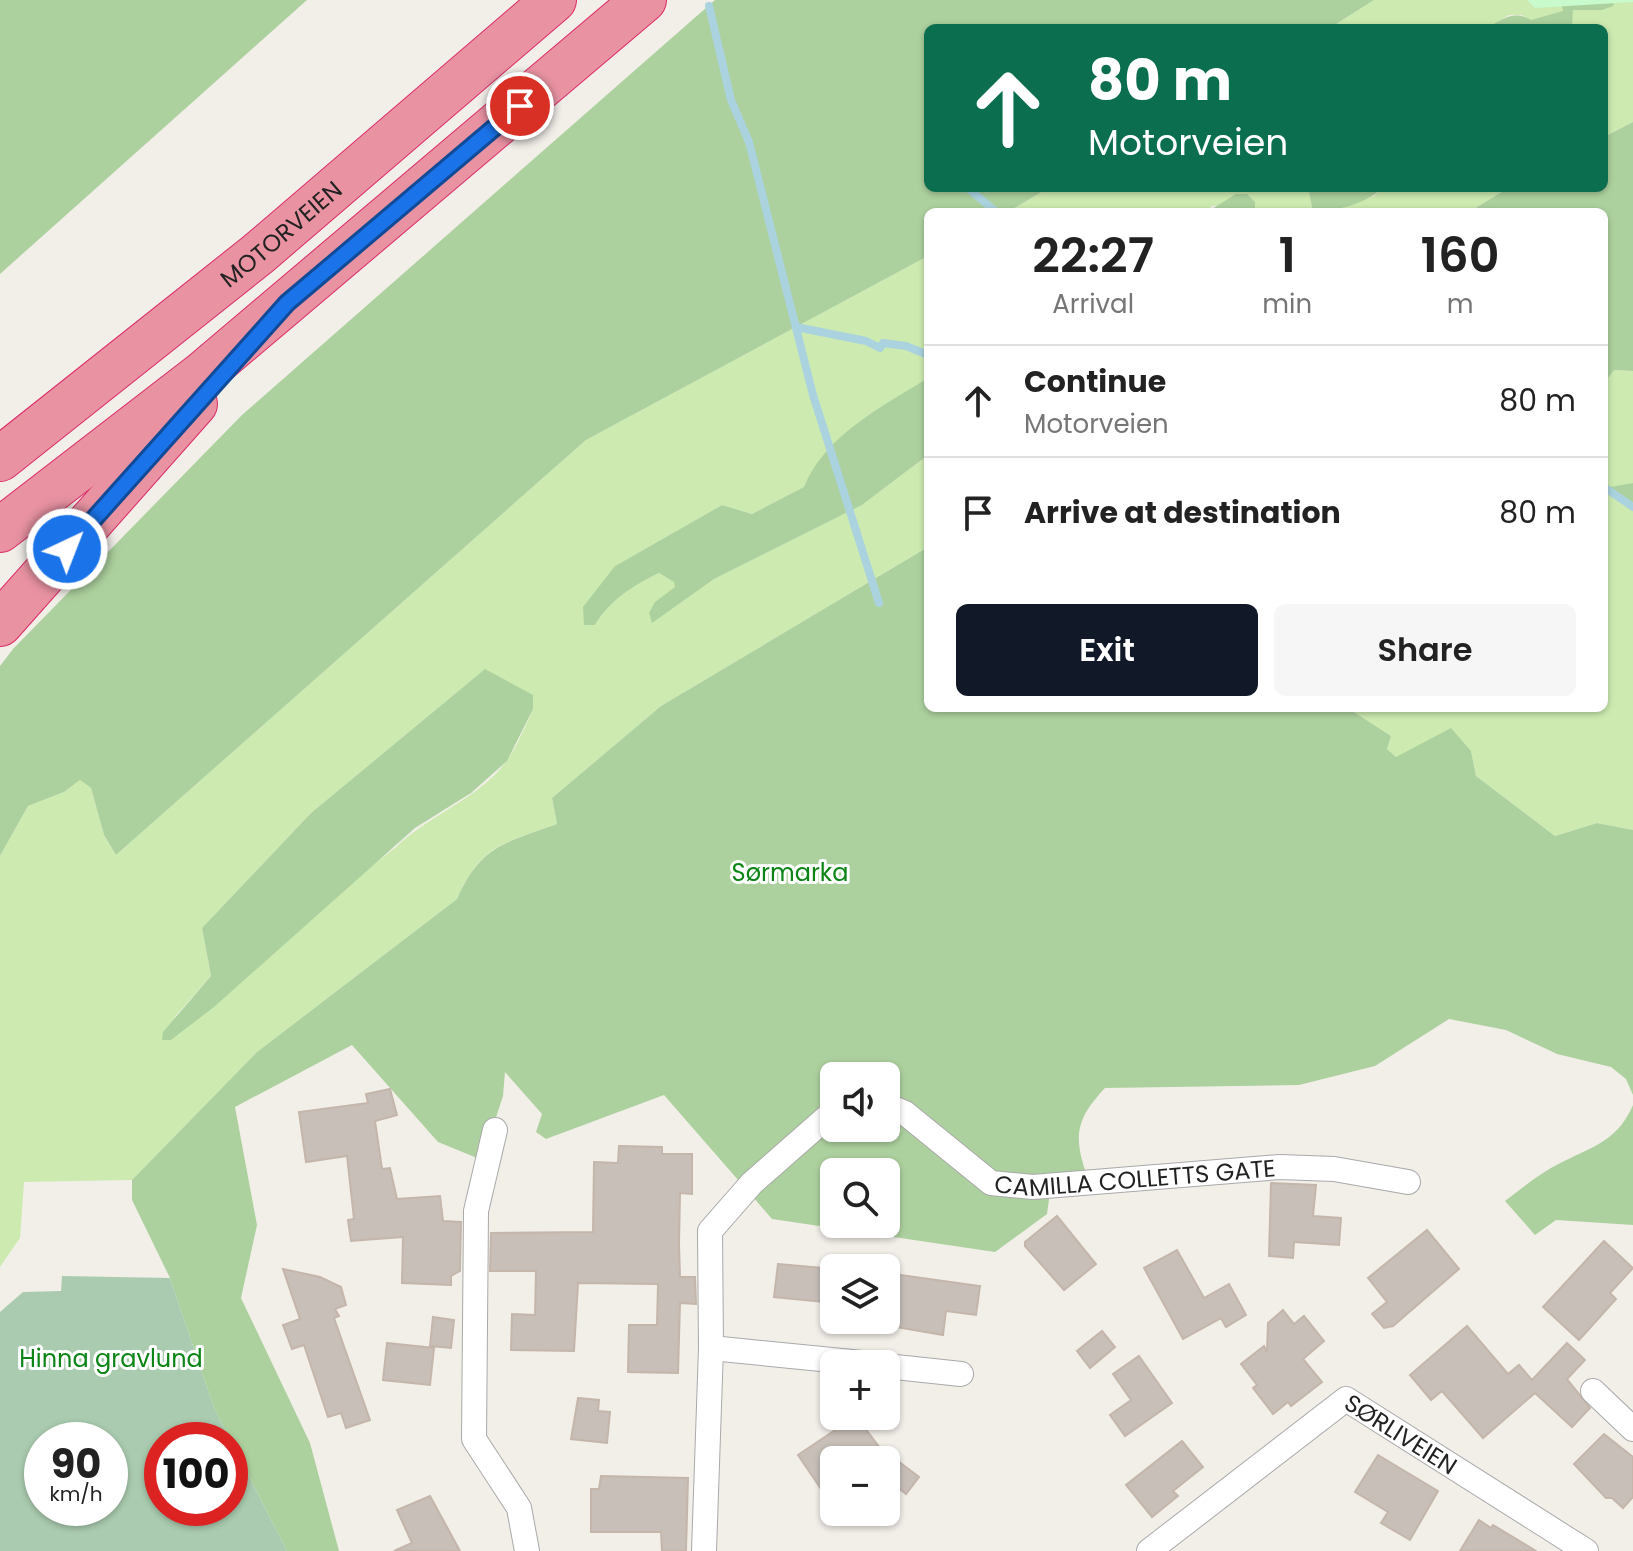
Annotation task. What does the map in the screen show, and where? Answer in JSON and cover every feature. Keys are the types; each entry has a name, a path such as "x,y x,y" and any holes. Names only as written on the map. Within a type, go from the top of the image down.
{"highway":[{"name":"MOTORVEIEN","path":"0,459 258,254 554,0"},
{"path":"0,530 190,384 644,0"},
{"path":"0,624 287,303"}],"street":[{"name":"CAMILLA COLLETTS GATE","path":"900,1111 991,1183 1033,1187 1280,1167 1334,1169 1408,1182"},
{"path":"704,1551 711,1348 710,1231 752,1183 820,1123"},
{"path":"495,1130 476,1211 474,1439 519,1508 527,1551"},
{"path":"711,1348 820,1359"},
{"path":"900,1367 961,1374"},
{"path":"1593,1391 1633,1429"},
{"name":"SØRLIVEIEN","path":"1149,1551 1346,1399 1586,1551"}],"green space":[{"path":"0,0 307,0 0,274"},
{"path":"715,0 1374,0 1336,24 924,24 924,192 1041,192 1015,208 924,208 924,258 586,440 116,855 104,835 91,788 80,780 64,792 28,806 0,856 0,666 13,649 242,415"},
{"path":"1374,0 1560,0 1564,11 1531,21 1522,15 1509,15 1494,24 1336,24"},
{"path":"1527,0 1633,0 1633,2 1535,8"},
{"path":"1560,0 1615,0 1613,6 1602,10 1573,10 1572,24 1495,24 1509,17 1531,20 1563,11"},
{"path":"1615,0 1633,0 1633,122 1608,135 1608,24 1570,24 1573,10 1602,10"},
{"path":"1633,122 1633,371 1614,370 1608,378 1608,208 1476,208 1502,192 1608,192 1608,135"},
{"path":"1041,192 1309,192 1312,208 1255,208 1255,202 1210,208 1015,208"},
{"path":"1309,192 1377,192 1350,206 1312,208"},
{"path":"1378,192 1502,192 1476,208 1337,208"},
{"path":"1236,194 1247,194 1255,202 1255,208 1213,208"},
{"path":"924,258 924,381 841,437 814,468 805,487 752,514 722,505 615,566 584,624 595,625 623,594 659,573 675,582 675,588 655,602 652,622 714,579 862,505 924,458 924,549 661,706 552,798 557,824 509,842 485,856 457,899 257,1052 132,1180 24,1182 20,1238 0,1267 0,856 28,806 64,792 80,780 91,788 104,835 116,855 586,440","holes":["484,670 533,709 511,754 483,785 408,836 173,1019 211,976 202,928 311,813"]},
{"path":"1613,370 1633,371 1633,483 1608,492 1608,377"},
{"path":"924,380 924,458 862,505 714,579 652,623 649,613 655,602 675,587 674,582 659,573 623,594 595,625 584,625 583,607 615,566 722,505 752,514 804,487 826,452 875,411"},
{"path":"1633,483 1633,511 1608,493 1610,487"},
{"path":"1608,493 1633,511 1633,830 1597,823 1555,836 1476,776 1471,751 1396,757 1387,749 1391,736 1354,712 1608,712"},
{"name":"Sørmarka","path":"924,549 924,712 1354,712 1391,736 1387,749 1396,757 1451,728 1471,751 1476,776 1555,836 1597,823 1633,830 1633,1095 1626,1079 1611,1067 1557,1054 1506,1030 1449,1019 1375,1066 1299,1085 1105,1088 1088,1109 1080,1129 1080,1150 1087,1176 1052,1178 1047,1214 995,1252 900,1238 900,1158 820,1158 820,1226 772,1219 664,1095 546,1139 536,1132 542,1114 505,1072 503,1096 482,1160 438,1142 352,1045 235,1107 257,1225 241,1298 310,1443 339,1551 287,1551 248,1475 248,1422 221,1422 214,1408 170,1278 132,1200 132,1180 257,1052 457,899 475,867 485,857 509,842 557,824 552,798 661,706"},
{"path":"485,669 533,695 533,709 507,761 471,793 415,828 214,1007 171,1040 162,1040 163,1032 211,976 202,928 311,813"},
{"path":"1633,1105 1633,1225 1556,1220 1535,1235 1505,1201 1545,1172 1609,1137"},
{"name":"Hinna gravlund","path":"62,1276 170,1278 221,1422 144,1422 144,1526 248,1526 248,1475 287,1551 0,1551 0,1312 23,1292 61,1291"}],"building":[{"path":"390,1089 397,1115 375,1121 382,1169 390,1168 397,1199 440,1196 443,1221 461,1222 460,1271 451,1276 451,1285 402,1283 403,1237 351,1241 348,1220 354,1219 347,1156 306,1162 299,1112 368,1103 366,1094"},
{"path":"619,1146 662,1147 662,1154 692,1154 692,1194 680,1193 679,1244 680,1277 695,1277 696,1304 680,1303 678,1373 628,1372 629,1325 657,1325 658,1284 578,1283 574,1351 511,1350 512,1314 535,1315 536,1271 490,1271 491,1233 593,1232 594,1162 618,1163"},
{"path":"1271,1183 1316,1185 1313,1216 1341,1218 1339,1245 1294,1242 1293,1258 1269,1256"},
{"path":"1057,1216 1096,1264 1064,1290 1025,1246 1025,1242"},
{"path":"1427,1230 1459,1269 1393,1326 1384,1328 1372,1314 1387,1302 1368,1278"},
{"path":"1604,1241 1633,1268 1610,1293 1616,1299 1579,1340 1543,1307"},
{"path":"1177,1250 1204,1298 1229,1284 1246,1315 1226,1327 1221,1318 1183,1339 1144,1268"},
{"path":"778,1264 820,1268 820,1302 774,1297"},
{"path":"283,1269 320,1277 341,1287 346,1305 335,1309 339,1316 334,1318 370,1420 346,1428 341,1413 328,1417 304,1345 292,1349 283,1325 300,1319"},
{"path":"900,1275 980,1286 976,1315 946,1311 943,1335 900,1328"},
{"path":"1283,1310 1294,1324 1304,1316 1324,1341 1303,1359 1322,1382 1291,1406 1288,1402 1273,1414 1253,1388 1257,1385 1241,1364 1264,1346 1267,1352 1268,1323"},
{"path":"433,1317 454,1320 451,1348 430,1346"},
{"path":"1467,1326 1508,1374 1519,1365 1532,1380 1567,1343 1585,1360 1567,1379 1590,1408 1572,1427 1535,1393 1483,1438 1442,1391 1431,1400 1410,1375"},
{"path":"1102,1331 1115,1347 1090,1368 1077,1351"},
{"path":"387,1343 434,1348 430,1385 383,1380"},
{"path":"1139,1356 1172,1403 1125,1436 1110,1415 1131,1400 1113,1374"},
{"path":"578,1398 599,1400 598,1411 610,1412 607,1443 571,1439"},
{"path":"835,1430 866,1430 878,1446 820,1446 820,1487 798,1455"},
{"path":"1604,1434 1633,1457 1633,1497 1623,1508 1612,1498 1606,1498 1574,1464"},
{"path":"1182,1441 1203,1467 1173,1491 1178,1496 1152,1517 1126,1485"},
{"path":"1378,1455 1438,1491 1410,1540 1381,1523 1388,1512 1355,1492"},
{"path":"900,1463 919,1477 906,1494 900,1489"},
{"path":"601,1476 688,1478 686,1551 662,1551 661,1532 591,1532 591,1489 599,1489"},
{"path":"430,1496 460,1551 394,1551 412,1543 397,1510"},
{"path":"1479,1520 1491,1528 1493,1525 1536,1551 1460,1551"}],"waterway":[{"path":"709,6 731,100 749,142 813,395 879,603"},
{"path":"973,192 991,208"},
{"path":"796,327 866,341 880,348 883,343 906,346 924,353"},
{"path":"1608,490 1633,507"}],"route":[{"path":"67,549 287,303 520,106"}]}
